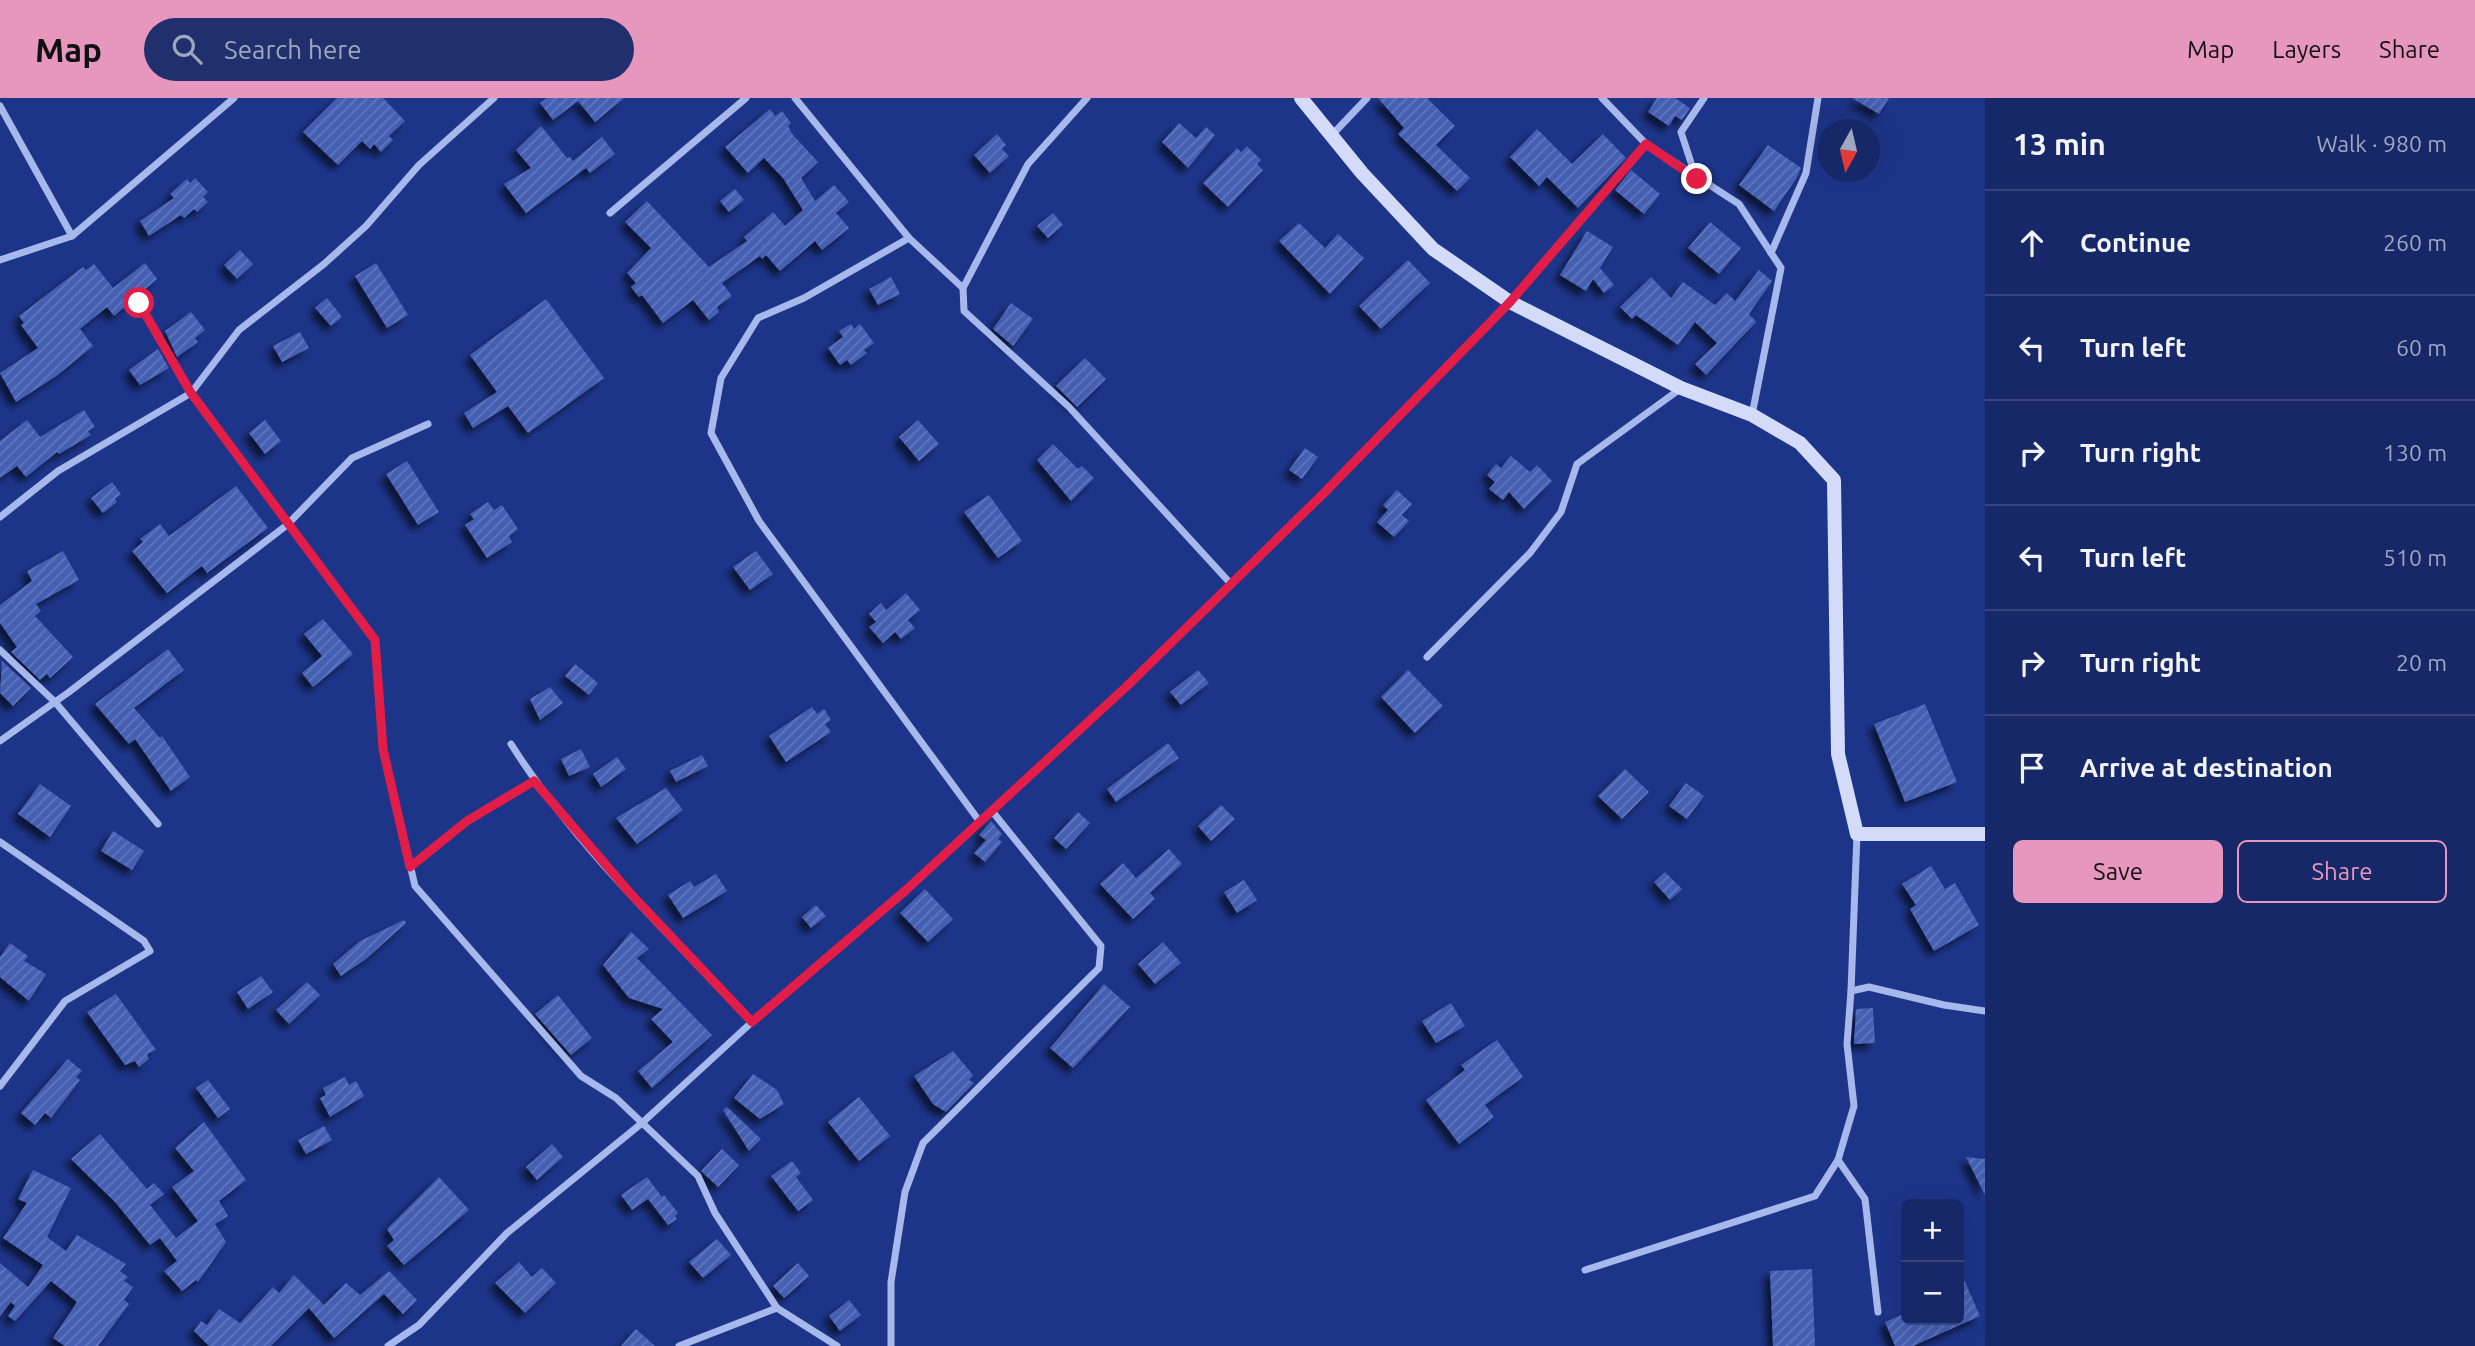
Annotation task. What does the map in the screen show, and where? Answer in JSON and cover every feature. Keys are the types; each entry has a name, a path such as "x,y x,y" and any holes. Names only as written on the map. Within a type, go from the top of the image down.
{"street":[{"path":"0,260 72,236 234,98"},
{"path":"0,517 58,471 191,393 239,330 324,264 366,226 419,165 494,98"},
{"path":"610,214 746,98"},
{"path":"795,98 909,238 963,288"},
{"path":"1087,98 1028,164 963,288 964,310 1069,407 1231,584"},
{"path":"1301,98 1331,136 1433,249 1510,302 1681,388 1752,415 1800,443 1835,480 1838,754 1857,834 1847,1044 1854,1106 1838,1160 1815,1196 1585,1270"},
{"path":"1331,136 1367,98"},
{"path":"1602,98 1646,144 1739,204 1782,268 1752,415"},
{"path":"1697,179 1681,132 1704,98"},
{"path":"1771,253 1806,173 1818,98"},
{"path":"0,106 72,236"},
{"path":"388,1346 419,1325 507,1233 642,1123 752,1022 980,822 1127,686 1510,302 1646,144"},
{"path":"909,238 804,298 758,318 722,378 711,433 759,521 980,822"},
{"path":"139,303 191,393 375,640 383,749 415,886 581,1076 616,1098 698,1175 715,1213 777,1308 837,1346"},
{"path":"1427,657 1530,553 1560,512 1577,464 1681,388"},
{"path":"0,741 287,525 352,458 428,424"},
{"path":"0,650 55,702 158,824"},
{"path":"512,744 534,781 630,893 752,1022"},
{"path":"410,867 467,821 534,781"},
{"path":"891,1346 891,1282 905,1192 923,1143 1099,968 1101,946 992,811"},
{"path":"1857,834 1985,834"},
{"path":"0,842 144,941 150,951 65,1002 0,1086"},
{"path":"1851,991 1869,987 1944,1005 1985,1011"},
{"path":"1838,1160 1865,1199 1878,1312"},
{"path":"679,1346 777,1308"}],"building":[{"path":"337,98 383,98 405,121 389,136 393,140 381,152 374,144 370,149 362,141 338,165 303,132"},
{"path":"547,98 624,98 595,122 578,101 553,120 540,103"},
{"path":"1378,98 1427,98 1455,126 1436,145 1470,178 1457,191 1398,134 1404,128"},
{"path":"1657,98 1675,98 1690,108 1682,120 1675,116 1669,126 1648,112"},
{"path":"1852,98 1889,98 1879,114"},
{"path":"770,109 775,116 782,111 791,123 788,126 793,135 818,162 801,178 815,201 834,185 849,202 836,213 849,228 822,250 815,241 780,271 766,255 762,259 760,256 722,283 732,296 717,307 719,312 709,320 693,300 663,323 642,295 639,297 631,287 636,283 627,273 651,248 625,222 647,201 709,267 747,241 744,237 773,212 785,226 803,210 783,178 764,158 748,173 725,147"},
{"path":"1179,123 1196,138 1206,127 1215,135 1188,168 1162,142"},
{"path":"541,126 567,158 570,157 573,161 602,137 615,154 590,173 586,168 526,213 504,184 531,168 516,150"},
{"path":"1537,129 1572,164 1603,134 1626,158 1578,208 1547,177 1539,186 1510,157"},
{"path":"997,134 1006,145 1002,149 1009,156 990,173 974,155"},
{"path":"1768,145 1801,168 1774,211 1739,185"},
{"path":"1247,146 1261,160 1257,164 1263,170 1228,207 1203,183 1237,148 1241,152"},
{"path":"1631,170 1660,194 1644,214 1615,190"},
{"path":"195,178 208,192 203,197 208,202 197,212 194,209 184,218 181,215 149,236 140,221 174,198 170,194 187,179 190,183"},
{"path":"735,189 744,200 729,212 720,201"},
{"path":"1053,213 1063,225 1048,238 1037,226"},
{"path":"1710,222 1741,248 1719,274 1688,248"},
{"path":"1299,223 1325,248 1338,234 1364,258 1330,294 1279,241"},
{"path":"1587,231 1613,247 1600,268 1614,285 1604,293 1593,279 1586,291 1560,275"},
{"path":"240,250 253,264 237,279 224,265"},
{"path":"1408,260 1430,283 1381,329 1359,306"},
{"path":"145,263 157,279 114,316 107,307 80,329 93,346 55,377 16,402 0,373 38,348 21,325 24,323 19,316 83,267 86,270 94,264 113,288"},
{"path":"376,263 408,315 387,328 355,276"},
{"path":"1759,270 1772,281 1749,314 1756,322 1706,375 1695,364 1717,343 1695,322 1678,345 1636,315 1632,319 1620,307 1651,277 1671,298 1683,282 1715,305 1727,293 1735,301"},
{"path":"891,277 900,294 878,305 869,289"},
{"path":"327,298 342,317 331,326 315,308"},
{"path":"546,299 604,378 528,433 508,406 473,428 464,413 497,392 470,355"},
{"path":"1011,303 1033,319 1013,346 993,329"},
{"path":"191,312 205,330 195,338 198,342 177,357 165,331"},
{"path":"851,324 854,329 860,324 874,343 864,350 867,353 851,365 847,360 840,365 828,348 843,337 839,331"},
{"path":"300,332 309,348 282,362 273,346"},
{"path":"158,349 169,368 140,385 129,370"},
{"path":"1085,358 1106,379 1077,407 1056,386"},
{"path":"84,410 95,427 88,431 91,435 59,454 57,452 26,477 17,466 0,478 0,441 27,420 40,437"},
{"path":"265,420 281,441 265,454 249,433"},
{"path":"918,420 939,444 919,461 899,437"},
{"path":"1053,444 1078,469 1082,466 1094,478 1071,501 1037,460"},
{"path":"1305,448 1318,457 1302,479 1289,470"},
{"path":"1511,456 1530,472 1537,465 1552,481 1524,509 1509,492 1503,500 1489,489 1495,482 1487,475 1496,464 1501,468"},
{"path":"407,461 439,512 418,525 386,474"},
{"path":"112,482 121,494 115,499 117,502 103,513 91,498"},
{"path":"236,486 268,528 207,573 202,566 167,593 132,551 143,542 140,539 160,524 169,536"},
{"path":"1397,490 1412,504 1402,515 1409,521 1394,537 1377,522 1388,510 1383,505"},
{"path":"989,495 1022,541 998,558 964,512"},
{"path":"488,502 494,510 502,505 518,529 509,536 512,542 487,558 465,525 474,519 470,514"},
{"path":"63,551 79,580 36,604 41,611 35,616 73,657 50,678 47,674 40,680 11,652 17,647 0,623 0,605 32,581 27,571"},
{"path":"756,551 773,574 750,590 733,567"},
{"path":"906,593 920,610 908,620 915,628 901,639 895,632 883,643 869,627 876,622 869,614 881,603 886,610"},
{"path":"323,619 353,654 313,687 302,673 322,656 304,634"},
{"path":"168,649 184,670 134,708 160,738 162,736 190,777 171,791 135,739 129,744 95,704"},
{"path":"2,661 31,688 13,706 0,693"},
{"path":"575,664 598,683 589,695 565,676"},
{"path":"1198,670 1209,683 1181,705 1170,692"},
{"path":"1408,670 1443,706 1415,733 1381,697"},
{"path":"550,687 563,703 540,720 530,699"},
{"path":"1925,704 1957,782 1905,802 1874,724"},
{"path":"812,707 817,714 824,709 831,720 825,724 831,732 786,762 769,736"},
{"path":"1168,743 1179,758 1116,802 1107,789"},
{"path":"581,749 590,767 569,776 561,759"},
{"path":"702,755 708,766 676,782 670,771"},
{"path":"617,757 626,769 601,787 593,774"},
{"path":"1625,769 1649,792 1622,819 1598,796"},
{"path":"1686,783 1704,796 1687,819 1669,806"},
{"path":"40,784 71,806 50,837 18,814"},
{"path":"666,788 683,810 637,844 616,818"},
{"path":"1221,805 1235,819 1211,841 1198,826"},
{"path":"1078,812 1090,823 1066,849 1054,838"},
{"path":"991,821 1002,834 998,839 1002,842 985,862 974,853 986,840 979,835"},
{"path":"113,831 144,851 132,870 101,851"},
{"path":"1169,849 1182,864 1150,893 1155,899 1133,919 1100,884 1123,863 1136,878"},
{"path":"1931,866 1945,889 1955,883 1979,925 1934,951 1910,909 1916,905 1902,884"},
{"path":"1665,872 1682,889 1670,900 1654,882"},
{"path":"716,874 727,891 683,918 668,895 690,881 694,887"},
{"path":"1244,880 1257,900 1237,913 1224,892"},
{"path":"925,889 953,919 928,942 900,913"},
{"path":"816,905 826,916 811,928 802,917"},
{"path":"404,920 406,923 366,959 341,976 333,964 360,941"},
{"path":"631,932 649,949 637,958 712,1035 652,1088 638,1071 673,1042 651,1019 663,1009 629,998 603,965"},
{"path":"1163,942 1181,963 1155,984 1138,964"},
{"path":"10,943 28,956 24,961 46,974 29,1001 0,977 0,957"},
{"path":"261,976 273,992 248,1009 237,992"},
{"path":"307,982 320,995 289,1024 276,1010"},
{"path":"1104,984 1130,1007 1073,1068 1050,1048"},
{"path":"116,994 156,1050 147,1054 149,1059 139,1067 135,1061 125,1065 87,1012"},
{"path":"558,995 592,1038 571,1055 535,1014"},
{"path":"1451,1003 1465,1026 1436,1043 1422,1021"},
{"path":"1873,1008 1875,1043 1854,1044 1856,1009"},
{"path":"1497,1040 1523,1077 1485,1105 1494,1117 1459,1144 1426,1100 1465,1070 1461,1065"},
{"path":"953,1051 973,1075 969,1080 974,1083 946,1112 933,1104 914,1076"},
{"path":"68,1059 82,1071 76,1077 80,1080 51,1118 45,1113 35,1125 21,1113"},
{"path":"753,1074 777,1090 784,1104 760,1119 734,1098"},
{"path":"345,1077 349,1085 356,1081 364,1096 330,1117 320,1098 326,1095 323,1088"},
{"path":"208,1080 230,1109 218,1118 196,1088"},
{"path":"859,1097 890,1136 859,1161 828,1122"},
{"path":"727,1107 761,1139 749,1151 723,1110"},
{"path":"204,1122 246,1180 219,1201 228,1216 215,1224 226,1242 198,1282 196,1280 182,1291 164,1271 177,1261 160,1238 150,1245 116,1203 71,1159 100,1134 147,1189 154,1183 164,1194 150,1205 176,1238 198,1221 172,1187 194,1171 175,1148"},
{"path":"324,1126 332,1140 306,1154 298,1140"},
{"path":"552,1144 563,1157 537,1180 526,1167"},
{"path":"722,1149 739,1165 718,1187 701,1171"},
{"path":"1966,1157 1985,1159 1985,1195"},
{"path":"792,1161 801,1173 796,1177 813,1200 798,1211 771,1176"},
{"path":"33,1170 71,1188 47,1237 66,1251 77,1235 126,1264 120,1271 128,1277 124,1281 133,1287 124,1300 129,1304 98,1346 65,1346 53,1338 77,1302 51,1281 15,1321 8,1316 15,1306 11,1302 0,1316 0,1263 28,1287 43,1265 3,1238 27,1203 18,1199"},
{"path":"439,1177 469,1210 404,1265 387,1246 394,1240 387,1229"},
{"path":"647,1177 678,1213 675,1216 677,1219 668,1225 648,1199 632,1210 621,1195"},
{"path":"717,1239 731,1255 703,1278 689,1262"},
{"path":"519,1262 532,1277 542,1268 556,1283 525,1313 495,1283"},
{"path":"798,1263 809,1276 784,1298 773,1286"},
{"path":"1812,1269 1815,1346 1773,1346 1770,1271"},
{"path":"389,1271 417,1300 403,1314 384,1294 334,1338 309,1308 271,1346 209,1346 194,1331 201,1321 207,1325 219,1309 240,1323 273,1287 279,1293 294,1275 324,1305 346,1283 360,1295"},
{"path":"1964,1279 1980,1316 1964,1323"},
{"path":"849,1300 861,1315 840,1331 829,1316"},
{"path":"1901,1315 1901,1325 1960,1325 1913,1346 1895,1346 1885,1322"},
{"path":"636,1329 655,1346 621,1346"}],"route":[{"path":"139,303 191,393 375,640 383,749 410,867 467,821 534,781 630,893 752,1022 906,890 1127,686 1325,492 1510,302 1646,144 1697,179"}]}
